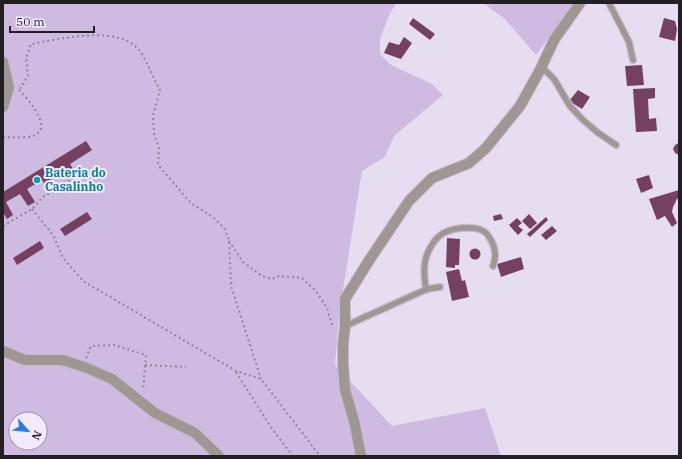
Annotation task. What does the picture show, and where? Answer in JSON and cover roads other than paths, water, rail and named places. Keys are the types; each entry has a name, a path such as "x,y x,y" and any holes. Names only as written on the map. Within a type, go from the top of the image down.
{"street":[{"path":"361,456 354,421 345,390 343,345 345,299 409,201 432,178 469,163 486,148 520,106 542,67 554,40 580,3"},
{"path":"3,62 9,87 3,107"},
{"path":"3,351 26,360 63,360 82,366 112,379 155,413 195,433 219,456"}],"lane":[{"path":"609,3 629,42 633,60"},
{"path":"542,67 554,79 570,106 583,120 616,145"},
{"path":"426,290 424,274 425,261 430,248 438,237 446,232 455,229 470,228 483,231 488,234 494,248 495,260 493,266"},
{"path":"345,326 426,290 440,287"}],"place":[{"name":"Bateria do Casalinho","path":"37,180"}]}
